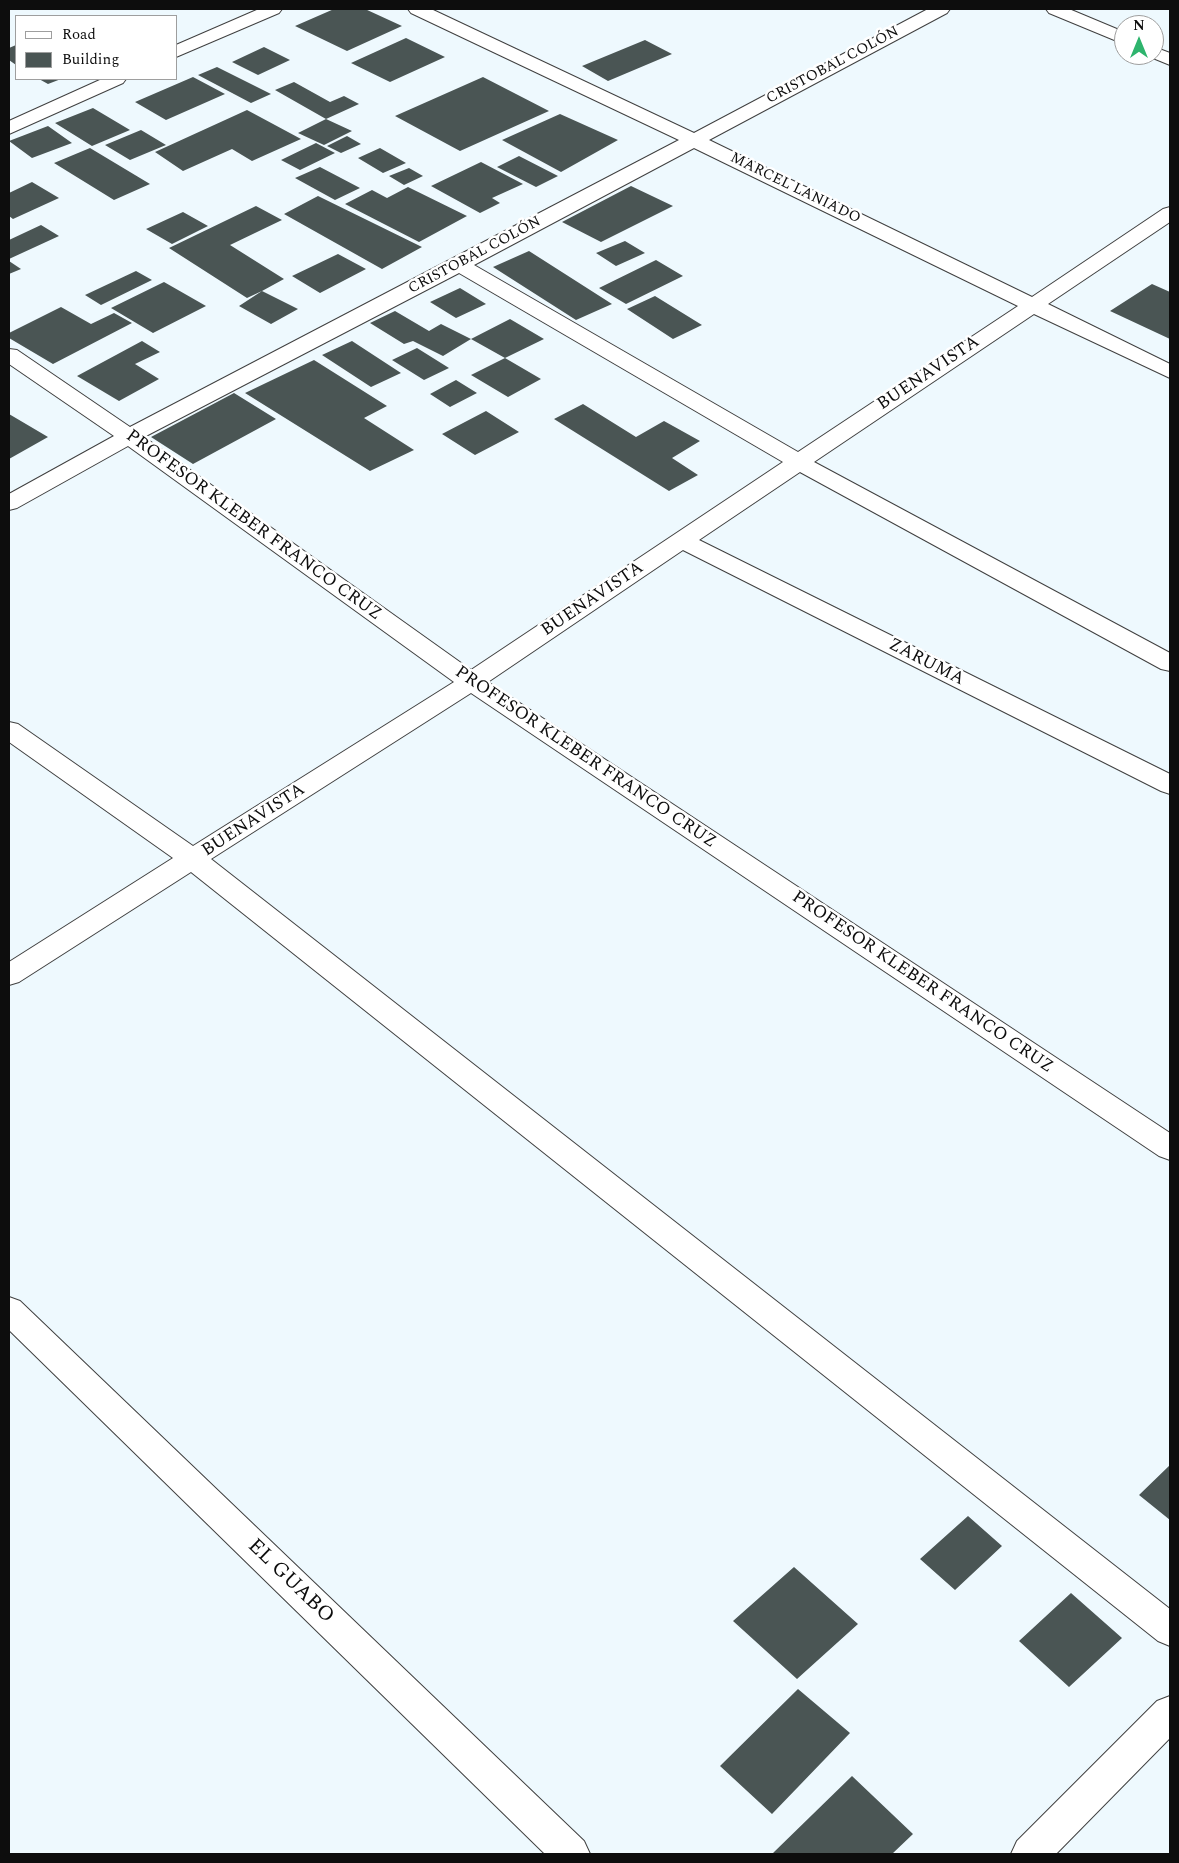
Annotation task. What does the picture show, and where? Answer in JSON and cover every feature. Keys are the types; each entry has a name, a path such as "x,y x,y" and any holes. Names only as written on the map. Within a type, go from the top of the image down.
{"street":[{"path":"178,51 273,9"},
{"name":"MARCEL LANIADO","path":"418,9 694,140 1170,372"},
{"name":"CRISTOBAL COLÓN","path":"9,504 129,436 460,265 941,9"},
{"path":"1055,9 1114,35"},
{"path":"9,128 115,80"},
{"name":"BUENAVISTA","path":"9,975 194,860 471,682 1170,213"},
{"path":"460,265 798,462 1170,663"},
{"name":"PROFESOR KLEBER FRANCO CRUZ","path":"9,355 129,436 471,682 1170,1148"},
{"name":"ZARUMA","path":"681,540 1170,786"},
{"path":"9,730 194,860 1170,1630"},
{"name":"EL GUABO","path":"9,1310 571,1854"},
{"path":"1030,1854 1170,1713"}],"building":[{"path":"334,9 365,9 402,26 347,51 295,26"},
{"path":"406,38 445,57 390,82 351,63"},
{"path":"645,40 672,54 608,81 582,66"},
{"path":"15,45 15,64 9,60 9,48"},
{"path":"264,47 290,60 258,75 232,62"},
{"path":"217,67 271,94 251,103 198,75"},
{"path":"193,77 225,94 166,120 135,102"},
{"path":"483,77 549,111 460,151 395,116"},
{"path":"41,80 58,80 48,84"},
{"path":"294,82 330,102 344,96 359,104 326,119 275,90"},
{"path":"93,108 130,130 92,146 55,123"},
{"path":"247,110 301,139 252,161 232,149 183,171 155,152"},
{"path":"560,114 618,140 561,172 502,140"},
{"path":"326,119 352,131 324,145 298,133"},
{"path":"48,126 72,143 32,158 9,141"},
{"path":"141,130 166,145 130,160 105,145"},
{"path":"347,136 361,144 341,153 327,146"},
{"path":"316,143 335,153 300,170 281,160"},
{"path":"90,148 150,184 114,200 54,163"},
{"path":"380,148 406,163 383,173 358,158"},
{"path":"519,156 558,176 536,187 497,167"},
{"path":"481,162 523,184 492,198 500,203 480,213 431,186"},
{"path":"320,167 360,188 335,200 295,178"},
{"path":"409,168 423,176 404,185 389,176"},
{"path":"32,182 59,198 13,219 9,216 9,193"},
{"path":"631,186 673,206 601,242 562,222"},
{"path":"408,187 467,216 419,242 345,204 372,190 387,198"},
{"path":"318,196 422,247 382,269 284,214"},
{"path":"256,206 282,220 230,245 284,279 262,291 247,298 169,248"},
{"path":"183,212 208,226 172,244 146,229"},
{"path":"41,225 59,236 9,259 9,240"},
{"path":"625,241 645,253 616,266 596,253"},
{"path":"529,251 612,304 576,320 493,267"},
{"path":"338,254 366,269 320,293 292,276"},
{"path":"656,260 683,276 626,304 599,288"},
{"path":"9,261 21,269 9,274"},
{"path":"136,271 152,280 101,305 85,295"},
{"path":"164,282 206,306 153,333 111,308"},
{"path":"1152,284 1170,292 1170,339 1110,311"},
{"path":"460,288 486,304 456,318 430,302"},
{"path":"262,291 298,309 271,324 239,306"},
{"path":"655,296 702,325 673,339 627,309"},
{"path":"61,307 91,324 114,313 132,323 53,364 9,338 9,333"},
{"path":"395,311 429,331 441,324 471,339 443,356 413,341 404,344 370,323"},
{"path":"510,319 544,339 505,358 471,339"},
{"path":"142,341 160,352 135,364 159,379 119,401 77,376"},
{"path":"352,341 401,373 371,387 322,355"},
{"path":"417,348 449,368 424,380 392,360"},
{"path":"505,358 541,379 508,397 471,375"},
{"path":"314,360 387,406 364,418 414,450 370,471 245,393"},
{"path":"456,380 477,393 450,407 430,394"},
{"path":"234,393 276,419 193,464 151,437"},
{"path":"583,404 636,437 664,421 700,441 672,458 698,475 669,491 554,419"},
{"path":"486,411 519,432 475,455 442,434"},
{"path":"9,414 48,437 9,459"},
{"path":"1170,1465 1170,1520 1139,1495"},
{"path":"968,1516 1002,1546 955,1590 920,1559"},
{"path":"794,1567 858,1624 797,1679 733,1621"},
{"path":"1071,1593 1122,1638 1069,1687 1019,1641"},
{"path":"798,1689 850,1733 772,1814 720,1766"},
{"path":"852,1776 913,1834 892,1854 773,1853"}]}
